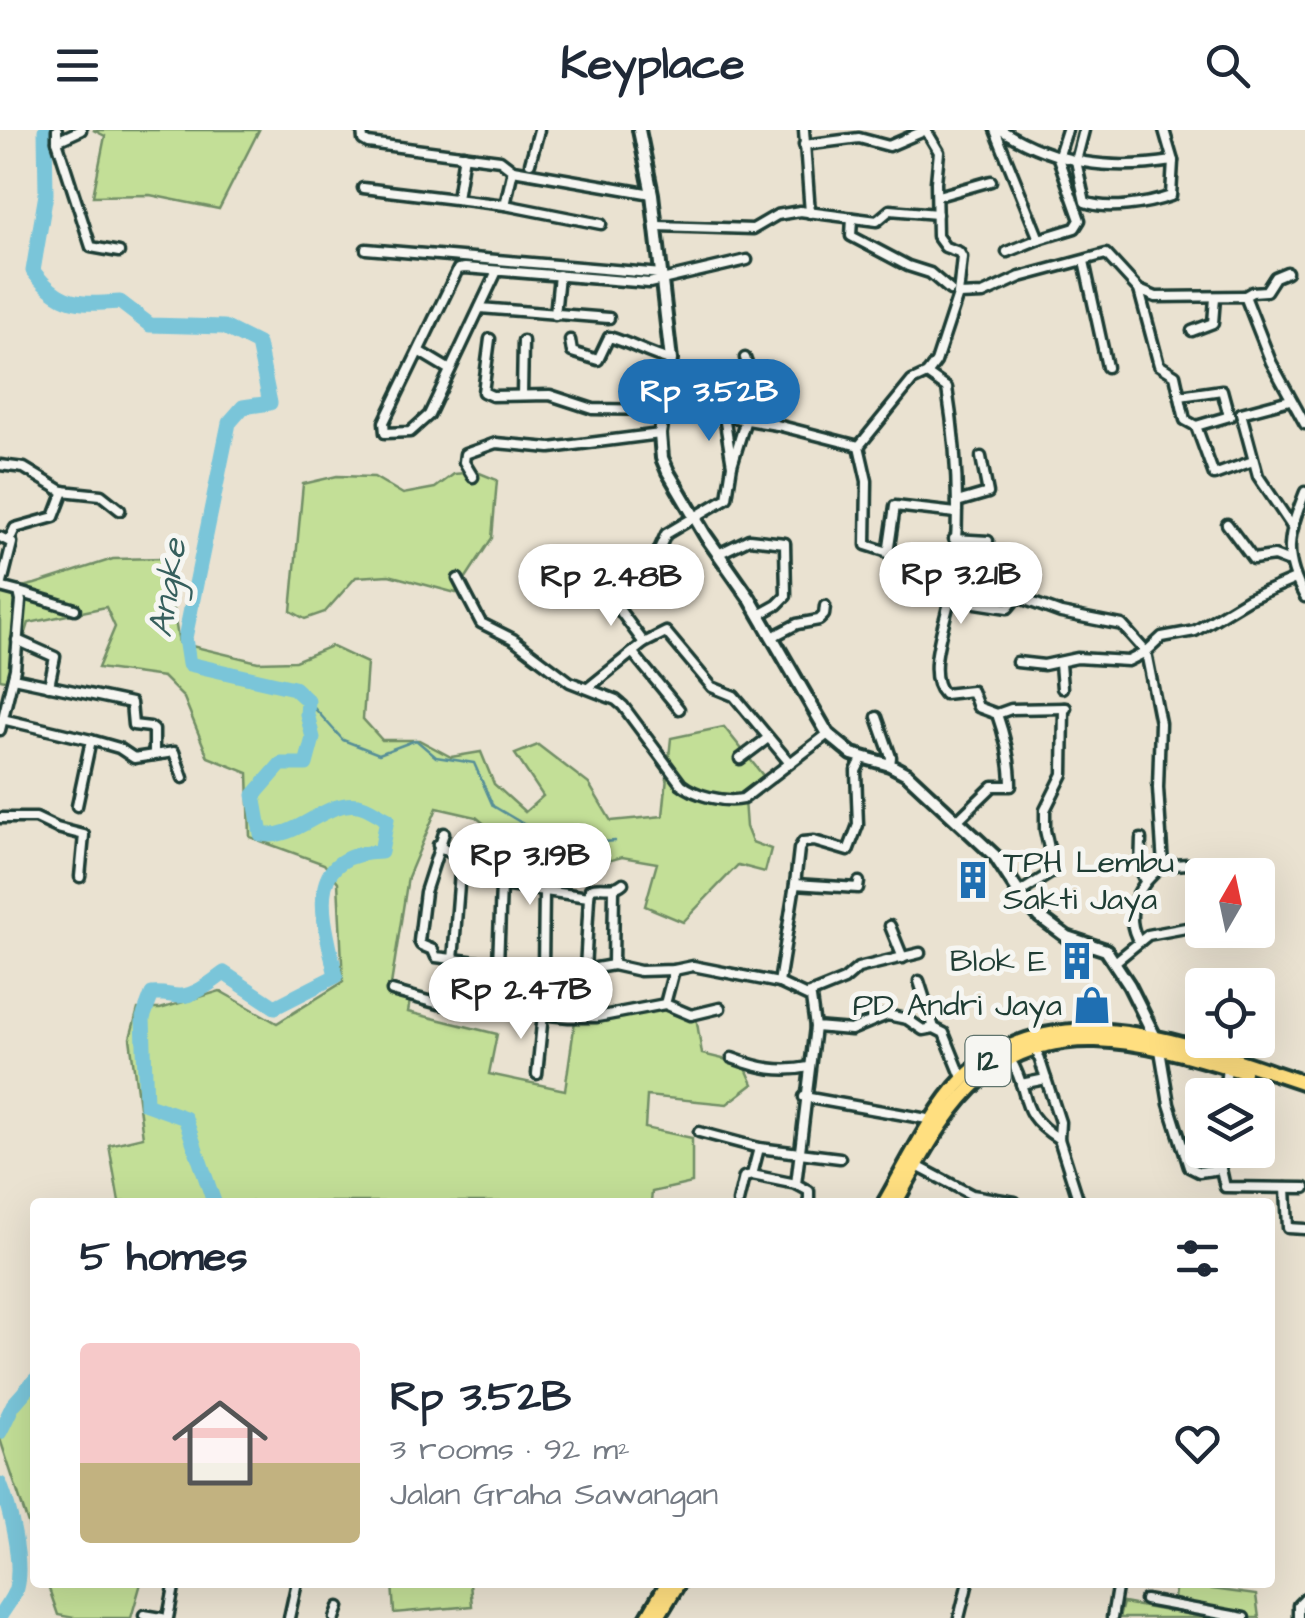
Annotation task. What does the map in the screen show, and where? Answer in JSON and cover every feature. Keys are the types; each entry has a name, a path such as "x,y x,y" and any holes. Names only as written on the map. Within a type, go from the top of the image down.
{"highway":[{"name":"12","path":"898,1198 934,1121 963,1080 1000,1054 1032,1039 1095,1028 1305,1082"},
{"name":"12","path":"899,1198 959,1102 986,1074 1036,1048 1092,1038 1158,1044 1305,1090"},
{"path":"647,1618 664,1588"},
{"path":"657,1618 674,1588"}],"main road":[{"path":"642,131 671,360 660,434 668,472 759,615 828,734 862,759 890,765 907,774 1001,862 1018,893 1040,917 1062,934 1102,946 1116,962 1158,1044"}],"street":[{"path":"57,130 57,141 91,247 119,252"},
{"path":"57,141 81,130"},
{"path":"362,130 368,143 500,160 514,170 652,194"},
{"path":"530,163 538,130"},
{"path":"804,130 810,213"},
{"path":"804,146 858,138 889,146 926,130 939,152 938,240 962,258 941,353 927,374 912,381 858,446"},
{"path":"998,130 1058,158 1076,162 1120,167 1173,160"},
{"path":"998,130 1039,239"},
{"path":"1007,252 1075,228 1080,220 1058,158 1067,130"},
{"path":"1084,130 1076,162 1085,202 1094,205 1146,202 1171,196 1173,160 1164,130"},
{"path":"1007,160 1020,142"},
{"path":"458,198 464,155"},
{"path":"506,205 514,170"},
{"path":"938,196 991,181"},
{"path":"363,188 506,205 601,224"},
{"path":"657,226 753,229 786,212 880,221 890,210 937,214"},
{"path":"852,218 851,236 930,273 954,292 983,294 1020,277 1109,255 1139,290 1159,364 1175,375 1184,420 1196,426 1214,474 1253,461"},
{"path":"366,249 662,277"},
{"path":"497,271 424,421 410,432 385,433 384,422 454,273 465,268 649,283 747,260"},
{"path":"1084,261 1107,367"},
{"path":"1139,290 1156,297 1245,296 1266,291 1275,276 1287,272"},
{"path":"556,315 558,276"},
{"path":"1245,296 1290,400 1305,424"},
{"path":"1192,331 1212,323 1215,298"},
{"path":"480,308 609,318"},
{"path":"570,340 572,352 598,360 607,337 671,360"},
{"path":"490,339 483,392 566,398 594,409 663,410 746,419 858,446"},
{"path":"522,395 523,341"},
{"path":"420,352 450,370"},
{"path":"745,358 768,423"},
{"path":"927,374 947,388 954,442 956,508 950,598 937,651 940,692 972,691 978,707 997,714 1010,708 1066,708 1063,774 1045,810 1054,871 1018,893"},
{"path":"1180,396 1222,390 1229,416"},
{"path":"1196,426 1290,400"},
{"path":"1240,413 1264,486 1293,528"},
{"path":"724,416 732,466"},
{"path":"626,572 651,567 666,534 727,498 746,419"},
{"path":"473,477 464,462 465,454 496,443 550,448 660,434"},
{"path":"858,446 867,481 865,540 869,546 952,568 1007,573 1018,585 1017,596 1008,608 950,598"},
{"path":"888,554 895,506 956,508 988,493 981,457"},
{"path":"0,465 24,468 64,491 100,495 120,510"},
{"path":"64,491 54,517 15,528 4,539 12,543 1,587 74,609"},
{"path":"1305,492 1287,561 1305,597"},
{"path":"1226,524 1254,559 1274,556 1287,561"},
{"path":"954,538 988,541"},
{"path":"718,554 749,539 785,543 786,596 759,615"},
{"path":"458,579 481,623 511,638 570,682 624,706 682,784 693,793 743,800 828,734"},
{"path":"1017,662 1060,664 1076,658 1128,662 1162,637 1195,631 1248,599 1295,579"},
{"path":"0,730 13,678 22,601 18,592"},
{"path":"607,593 644,642"},
{"path":"1017,596 1061,613 1122,625 1146,652 1160,723 1158,788 1163,866"},
{"path":"772,637 797,624 820,620 825,606"},
{"path":"588,688 644,642 666,632 712,687 734,696 789,762"},
{"path":"17,640 55,658 49,686"},
{"path":"633,653 680,710"},
{"path":"1060,664 1062,688"},
{"path":"13,678 131,703 133,726 150,726 154,730 154,755"},
{"path":"958,820 993,786 1012,786 1005,734 997,714"},
{"path":"877,718 891,756 890,765"},
{"path":"2,719 119,748 134,758 174,752 183,778"},
{"path":"740,758 768,738"},
{"path":"78,806 91,740"},
{"path":"780,983 799,849 803,842 814,841 846,852 858,825 856,771 862,759"},
{"path":"0,818 36,818 84,835 80,877"},
{"path":"453,960 462,860 478,830"},
{"path":"444,832 425,892 419,941 433,950 436,957 543,970 613,965 640,971 693,966 780,983 808,995 814,1027 796,1184"},
{"path":"1140,839 1140,871 1145,881"},
{"path":"438,845 501,885 589,897"},
{"path":"1139,942 1131,918 1145,881 1163,866 1185,864"},
{"path":"795,884 858,888 859,882"},
{"path":"498,965 501,885"},
{"path":"585,970 589,897 594,887 619,886 613,965"},
{"path":"543,970 544,891"},
{"path":"890,926 904,958"},
{"path":"1116,962 1155,932 1185,928"},
{"path":"808,995 844,980 858,968 920,953"},
{"path":"665,1004 674,970"},
{"path":"919,981 934,1028"},
{"path":"392,992 439,1004 596,1017 665,1004 690,1015 720,1008"},
{"path":"537,1074 544,1014"},
{"path":"814,1027 851,1030 887,1016 907,1019 923,1030 934,1028 944,1033 963,1080"},
{"path":"1158,1044 1168,1104 1187,1164 1199,1172 1221,1169 1225,1187 1305,1188"},
{"path":"1036,1048 1060,1122 1059,1138 1078,1198"},
{"path":"732,1058 770,1070 810,1067"},
{"path":"1010,1059 1030,1115 1040,1127 1059,1138"},
{"path":"1226,1078 1227,1068"},
{"path":"1021,1084 1046,1079"},
{"path":"804,1097 934,1121"},
{"path":"699,1132 759,1148 840,1158"},
{"path":"752,1175 759,1148"},
{"path":"917,1166 972,1195 990,1198"},
{"path":"739,1198 744,1177 752,1175 796,1184 810,1190 809,1198"},
{"path":"1286,1188 1288,1228 1305,1229"},
{"path":"144,1615 165,1618 173,1588"},
{"path":"288,1618 296,1588"},
{"path":"959,1618 966,1588"},
{"path":"1112,1618 1117,1588"},
{"path":"1298,1618 1298,1604 1305,1598"},
{"path":"1145,1600 1244,1618"},
{"path":"336,1618 339,1607"}],"green space":[{"path":"93,130 259,130 219,209 150,195 93,196 105,136"},
{"path":"477,472 497,480 492,538 456,593 389,575 356,577 325,612 305,619 291,611 303,484 337,476 374,477 403,494 435,488 454,474"},
{"path":"164,558 179,643 258,662 295,661 331,646 367,663 363,719 382,740 419,740 451,757 481,752 494,784 525,812 543,796 515,754 538,745 589,784 611,821 663,816 671,738 724,727 765,778 744,800 746,827 752,842 771,849 765,872 738,865 683,922 645,906 657,863 622,857 586,867 501,849 499,836 476,817 437,808 408,877 390,991 411,995 408,1012 497,1034 489,1074 565,1090 575,1021 664,1006 696,1016 702,1054 744,1064 753,1084 727,1104 647,1096 645,1128 692,1138 692,1183 652,1192 651,1198 118,1198 109,1145 143,1137 130,1038 138,1009 160,1009 220,991 277,1023 343,982 338,882 324,864 250,837 248,773 208,757 184,698 163,677 98,668 115,627 106,607 29,623 11,681 0,679 0,592 113,559"},
{"path":"30,1389 30,1530 0,1439 0,1430"},
{"path":"49,1588 140,1588 131,1618 58,1615"},
{"path":"392,1588 470,1588 472,1606 394,1613"},
{"path":"1175,1588 1205,1588 1256,1595 1259,1618 1119,1618 1123,1603 1172,1612"}],"waterway":[{"name":"Angke","path":"45,130 46,194 33,271 43,283 71,301 120,302 150,325 224,327 258,344 270,403 243,407 229,423 185,638 189,664 294,688 308,701 313,738 306,764 281,764 254,795 261,834 286,832 346,805 361,806 387,819 381,852 355,856 338,865 328,878 324,914 336,976 275,1007 224,973 190,994 152,994 143,1018 146,1104 185,1118 213,1198"},
{"path":"308,701 343,740 379,754 416,740 436,757 474,763 493,806 549,839 578,844 615,841"},
{"name":"Angke","path":"0,1432 13,1405 30,1386"},
{"name":"Angke","path":"0,1484 18,1564 15,1591 0,1616"}],"place":[{"name":"TPH Lembu Sakti Jaya","path":"973,880"},
{"name":"Blok E","path":"1077,961"},
{"name":"PD Andri Jaya","path":"1092,1005"}]}
